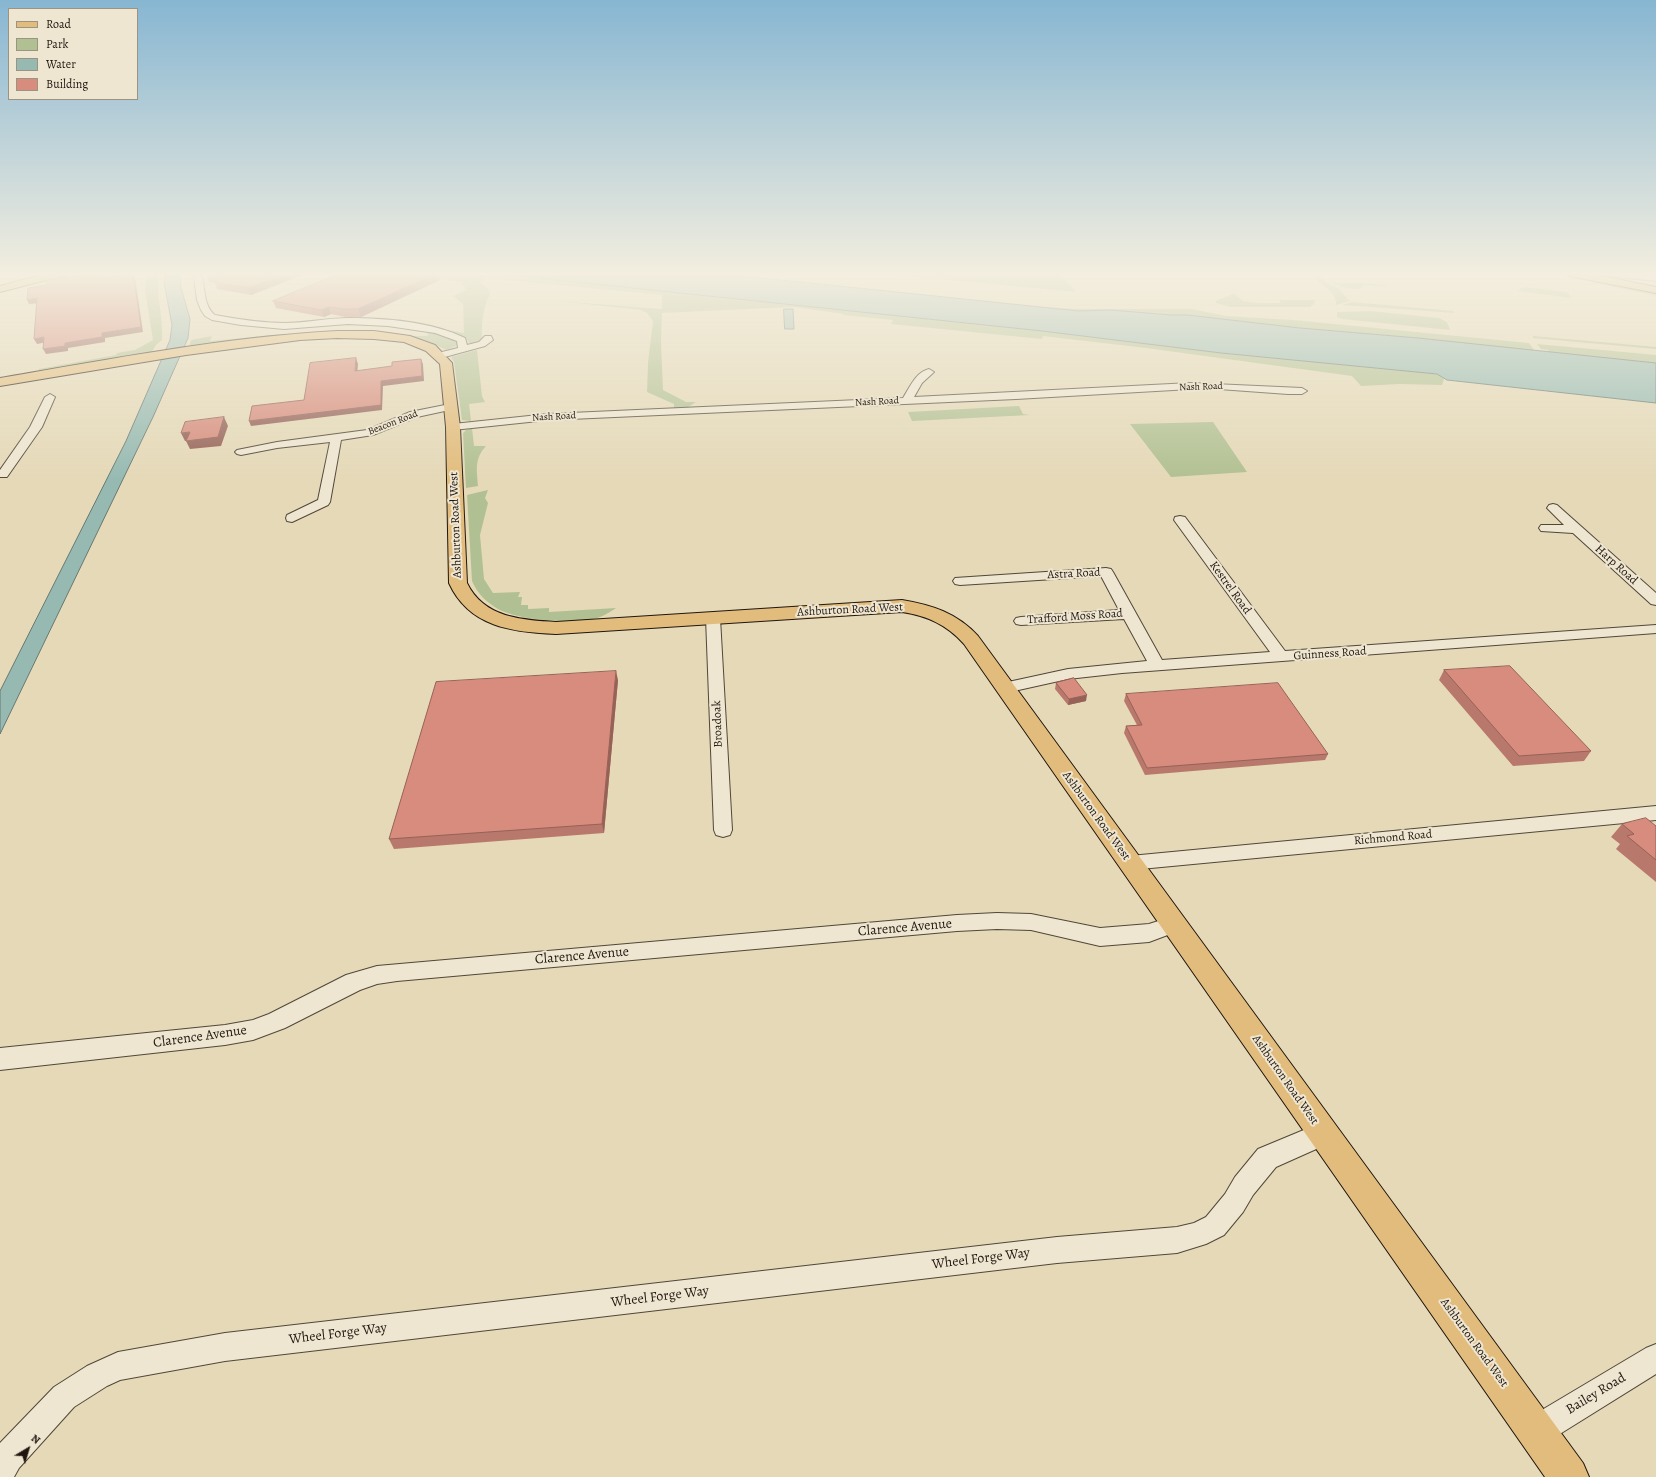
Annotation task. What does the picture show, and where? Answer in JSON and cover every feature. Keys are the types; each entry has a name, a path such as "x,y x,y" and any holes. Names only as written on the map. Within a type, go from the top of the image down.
{"main road":[{"path":"0,382 152,356 255,342"},
{"path":"411,342 426,346 440,354"},
{"name":"Ashburton Road West","path":"440,354 447,368 453,427 458,583 460,591 472,604 486,614 505,622 539,628 902,606 916,608 942,616 962,629 1569,1477"}],"street":[{"path":"462,342 463,350"},
{"path":"440,354 463,350 485,342"},
{"path":"907,401 918,381 929,372"},
{"name":"Nash Road","path":"453,427 532,418 907,401 1203,385 1231,386 1277,391 1302,391"},
{"path":"3,474 44,414 50,397"},
{"name":"Beacon Road","path":"242,452 277,445 369,433 414,414 450,406"},
{"path":"292,518 324,502 336,438"},
{"path":"6,454 18,452"},
{"name":"Harp Road","path":"1553,508 1656,601"},
{"name":"Kestrel Road","path":"1180,520 1281,657"},
{"path":"1546,528 1576,529"},
{"name":"Astra Road","path":"960,581 1106,572 1157,666"},
{"name":"Trafford Moss Road","path":"1021,621 1129,614"},
{"name":"Broadoak","path":"712,618 723,830"},
{"name":"Guinness Road","path":"1005,688 1068,674 1656,629"},
{"name":"Richmond Road","path":"1130,863 1656,813"},
{"name":"Clarence Avenue","path":"0,1059 213,1037 253,1030 277,1021 354,982 376,975 396,972 957,923 997,921 1031,922 1100,937 1149,933 1174,924"},
{"name":"Wheel Forge Way","path":"0,1472 8,1457 64,1397 97,1376 118,1366 225,1348 1057,1250 1177,1240 1196,1235 1214,1226 1234,1203 1244,1186 1267,1158 1323,1134"},
{"name":"Bailey Road","path":"1536,1431 1656,1358"}],"green space":[{"path":"150,342 160,342 151,353 38,372 39,369 116,355 117,353 135,350"},
{"path":"191,342 237,342 189,348"},
{"path":"430,342 457,343 456,346 446,350"},
{"path":"651,342 661,342 663,390 686,402 696,402 688,407 674,408 674,404 647,392"},
{"path":"1094,342 1131,342 1221,353 1437,374 1444,379 1442,385 1399,384 1361,386 1352,376"},
{"path":"1453,342 1529,343 1535,351"},
{"path":"1577,342 1599,342 1656,347 1656,349"},
{"path":"1537,344 1656,355 1656,363 1550,353 1548,350 1541,349"},
{"path":"477,350 482,396 485,402 469,404 471,421 462,420 454,362 451,357"},
{"path":"1019,406 1023,414 1030,415 912,421 908,412"},
{"path":"1213,422 1247,472 1171,477 1130,424"},
{"path":"472,428 474,446 486,446 480,455 477,465 478,486 466,488 463,433"},
{"path":"488,490 485,498 488,503 480,535 484,579 493,593 520,592 518,597 522,597 521,605 528,605 528,609 549,608 549,612 616,608 597,618 561,621 533,619 508,613 498,609 486,600 476,589 472,581 467,495"}],"water":[{"path":"169,342 186,342 153,417 0,734 0,691 126,441"},
{"path":"1131,342 1455,342 1656,363 1656,403 1447,380 1437,374 1221,353"}],"building":[{"path":"44,342 72,342 65,343 65,346 43,349"},
{"path":"356,358 355,371 392,366 392,362 421,359 422,376 381,381 381,405 249,421 252,406 304,400 310,363"},
{"path":"224,417 218,437 186,441 190,432 181,433 185,422"},
{"path":"1510,666 1591,751 1519,756 1444,670"},
{"path":"616,671 602,824 389,839 436,682"},
{"path":"1074,678 1087,695 1069,699 1056,683"},
{"path":"1278,683 1328,754 1147,768 1126,726 1142,725 1126,694"},
{"path":"1646,818 1656,826 1656,860 1627,836 1634,834 1622,824"}]}
